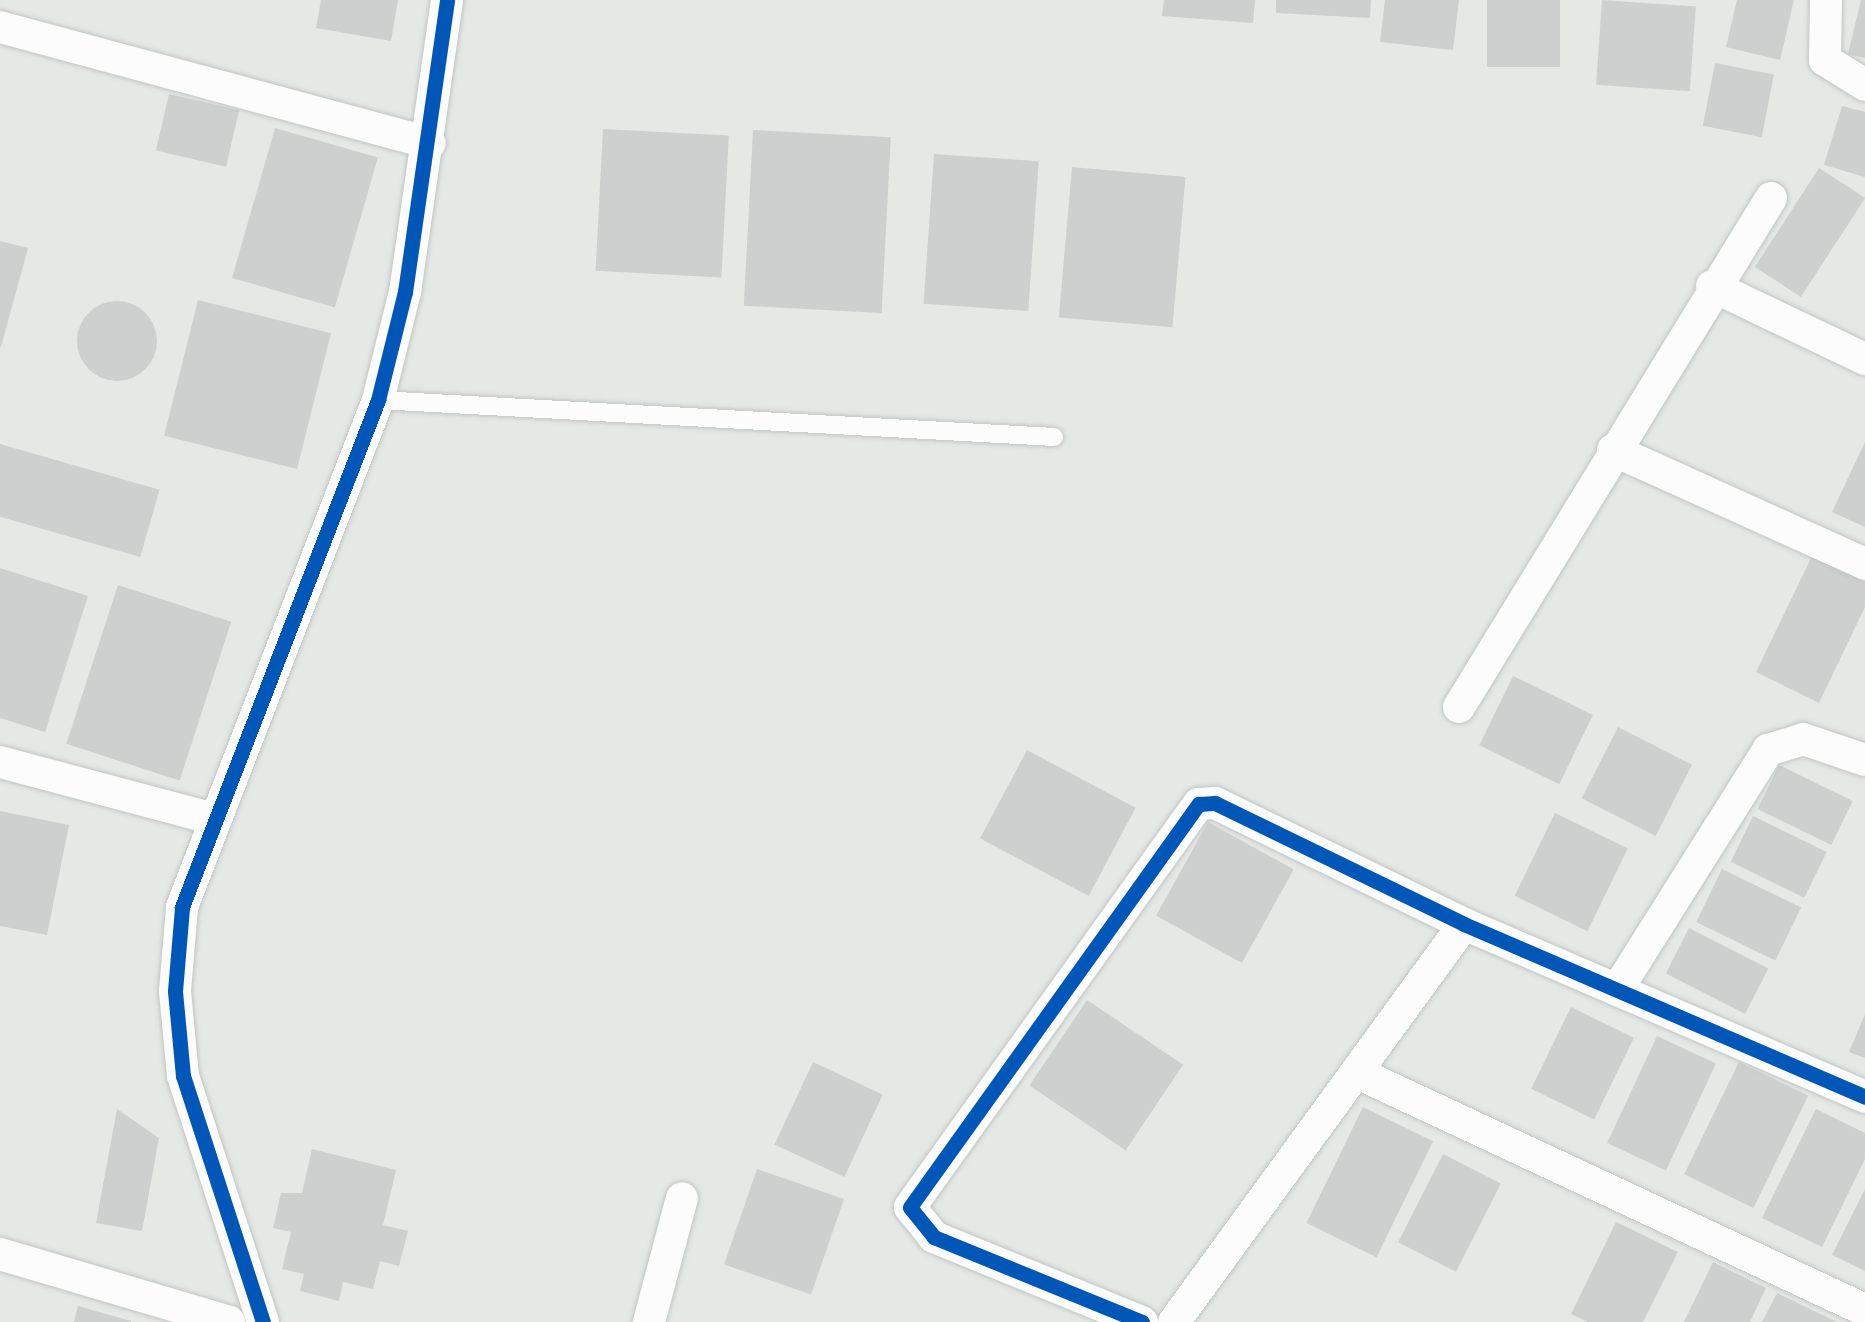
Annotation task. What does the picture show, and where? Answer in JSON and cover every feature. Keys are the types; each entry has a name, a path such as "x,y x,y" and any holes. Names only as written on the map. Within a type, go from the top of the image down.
{"street":[{"path":"263,1322 183,1076 178,937 210,818 378,400 430,143 447,0"},
{"path":"1826,0 1825,60 1865,85"},
{"path":"0,27 430,143"},
{"path":"1459,707 1712,286 1771,198"},
{"path":"1712,286 1865,359"},
{"path":"1613,450 1865,564"},
{"path":"1617,990 1768,750 1802,739 1865,760"},
{"path":"0,762 210,818"},
{"path":"1142,1322 934,1237 910,1207 1188,810 1215,803 1464,924 1865,1098"},
{"path":"1174,1322 1362,1075 1464,924"},
{"path":"1362,1075 1865,1310"},
{"path":"650,1322 682,1198"},
{"path":"0,1254 229,1322"}],"lane":[{"path":"378,400 1054,437"}],"building":[{"path":"321,0 398,0 391,41 316,28"},
{"path":"1164,0 1255,0 1253,23 1162,16"},
{"path":"1276,0 1371,0 1370,18 1276,13"},
{"path":"1385,0 1459,0 1453,50 1380,42"},
{"path":"1487,0 1560,0 1560,67 1487,67"},
{"path":"1602,0 1696,7 1690,91 1596,85"},
{"path":"1737,0 1794,0 1780,60 1726,47"},
{"path":"1861,0 1865,0 1865,58 1848,54"},
{"path":"1715,63 1774,74 1762,137 1703,126"},
{"path":"169,94 239,110 226,167 156,151"},
{"path":"1842,106 1865,112 1865,177 1824,165"},
{"path":"275,128 378,157 335,307 232,278"},
{"path":"603,129 729,136 721,277 596,271"},
{"path":"753,130 891,137 882,313 744,306"},
{"path":"934,154 1039,161 1028,311 924,304"},
{"path":"1072,167 1186,177 1172,327 1059,317"},
{"path":"1819,168 1865,198 1801,297 1755,267"},
{"path":"0,241 28,248 1,347 0,347"},
{"path":"198,300 331,333 297,469 164,436"},
{"path":"117,301 132,304 145,313 154,326 154,356 145,369 132,378 117,381 102,378 89,369 80,356 77,341 80,326 89,313 102,304"},
{"path":"1865,442 1865,527 1832,512"},
{"path":"0,444 160,490 140,557 0,517"},
{"path":"1812,556 1865,582 1865,607 1819,703 1756,672"},
{"path":"0,568 88,596 45,732 0,718"},
{"path":"118,585 231,622 180,781 66,744"},
{"path":"1513,676 1593,715 1559,784 1479,745"},
{"path":"1618,727 1692,765 1656,836 1582,798"},
{"path":"1027,750 1136,808 1089,896 980,838"},
{"path":"1779,765 1853,801 1831,845 1758,809"},
{"path":"0,811 69,825 47,935 0,926"},
{"path":"1555,813 1628,849 1587,931 1515,896"},
{"path":"1753,816 1827,852 1804,898 1731,862"},
{"path":"1208,822 1294,870 1242,963 1156,916"},
{"path":"1722,869 1801,908 1775,961 1696,922"},
{"path":"1689,928 1768,968 1745,1014 1666,973"},
{"path":"1087,1000 1183,1065 1126,1150 1029,1085"},
{"path":"1571,1007 1634,1038 1594,1119 1531,1089"},
{"path":"1865,1014 1865,1058 1849,1052"},
{"path":"1657,1036 1716,1063 1666,1170 1607,1143"},
{"path":"813,1062 883,1095 844,1177 775,1144"},
{"path":"1739,1062 1808,1096 1753,1208 1684,1174"},
{"path":"1363,1107 1433,1141 1377,1257 1306,1223"},
{"path":"117,1109 159,1138 142,1231 96,1223"},
{"path":"1816,1109 1865,1133 1865,1159 1822,1247 1762,1218"},
{"path":"312,1149 396,1170 383,1225 408,1231 399,1266 380,1261 373,1289 343,1282 339,1301 300,1291 304,1274 282,1269 291,1232 273,1228 281,1193 302,1193"},
{"path":"1443,1154 1501,1184 1456,1272 1398,1242"},
{"path":"757,1169 844,1199 811,1294 724,1264"},
{"path":"1865,1189 1865,1271 1832,1255"},
{"path":"1616,1222 1678,1252 1643,1322 1588,1322 1571,1314"},
{"path":"1713,1262 1766,1288 1750,1322 1684,1322"},
{"path":"1777,1293 1837,1322 1762,1322"},
{"path":"78,1306 131,1321 131,1322 74,1322"}],"cycle path":[{"path":"263,1322 183,1076 175,991 182,907 378,400 405,292 447,0"},
{"path":"1142,1322 934,1237 910,1207 1199,804 1215,803 1464,924 1865,1097"}]}
